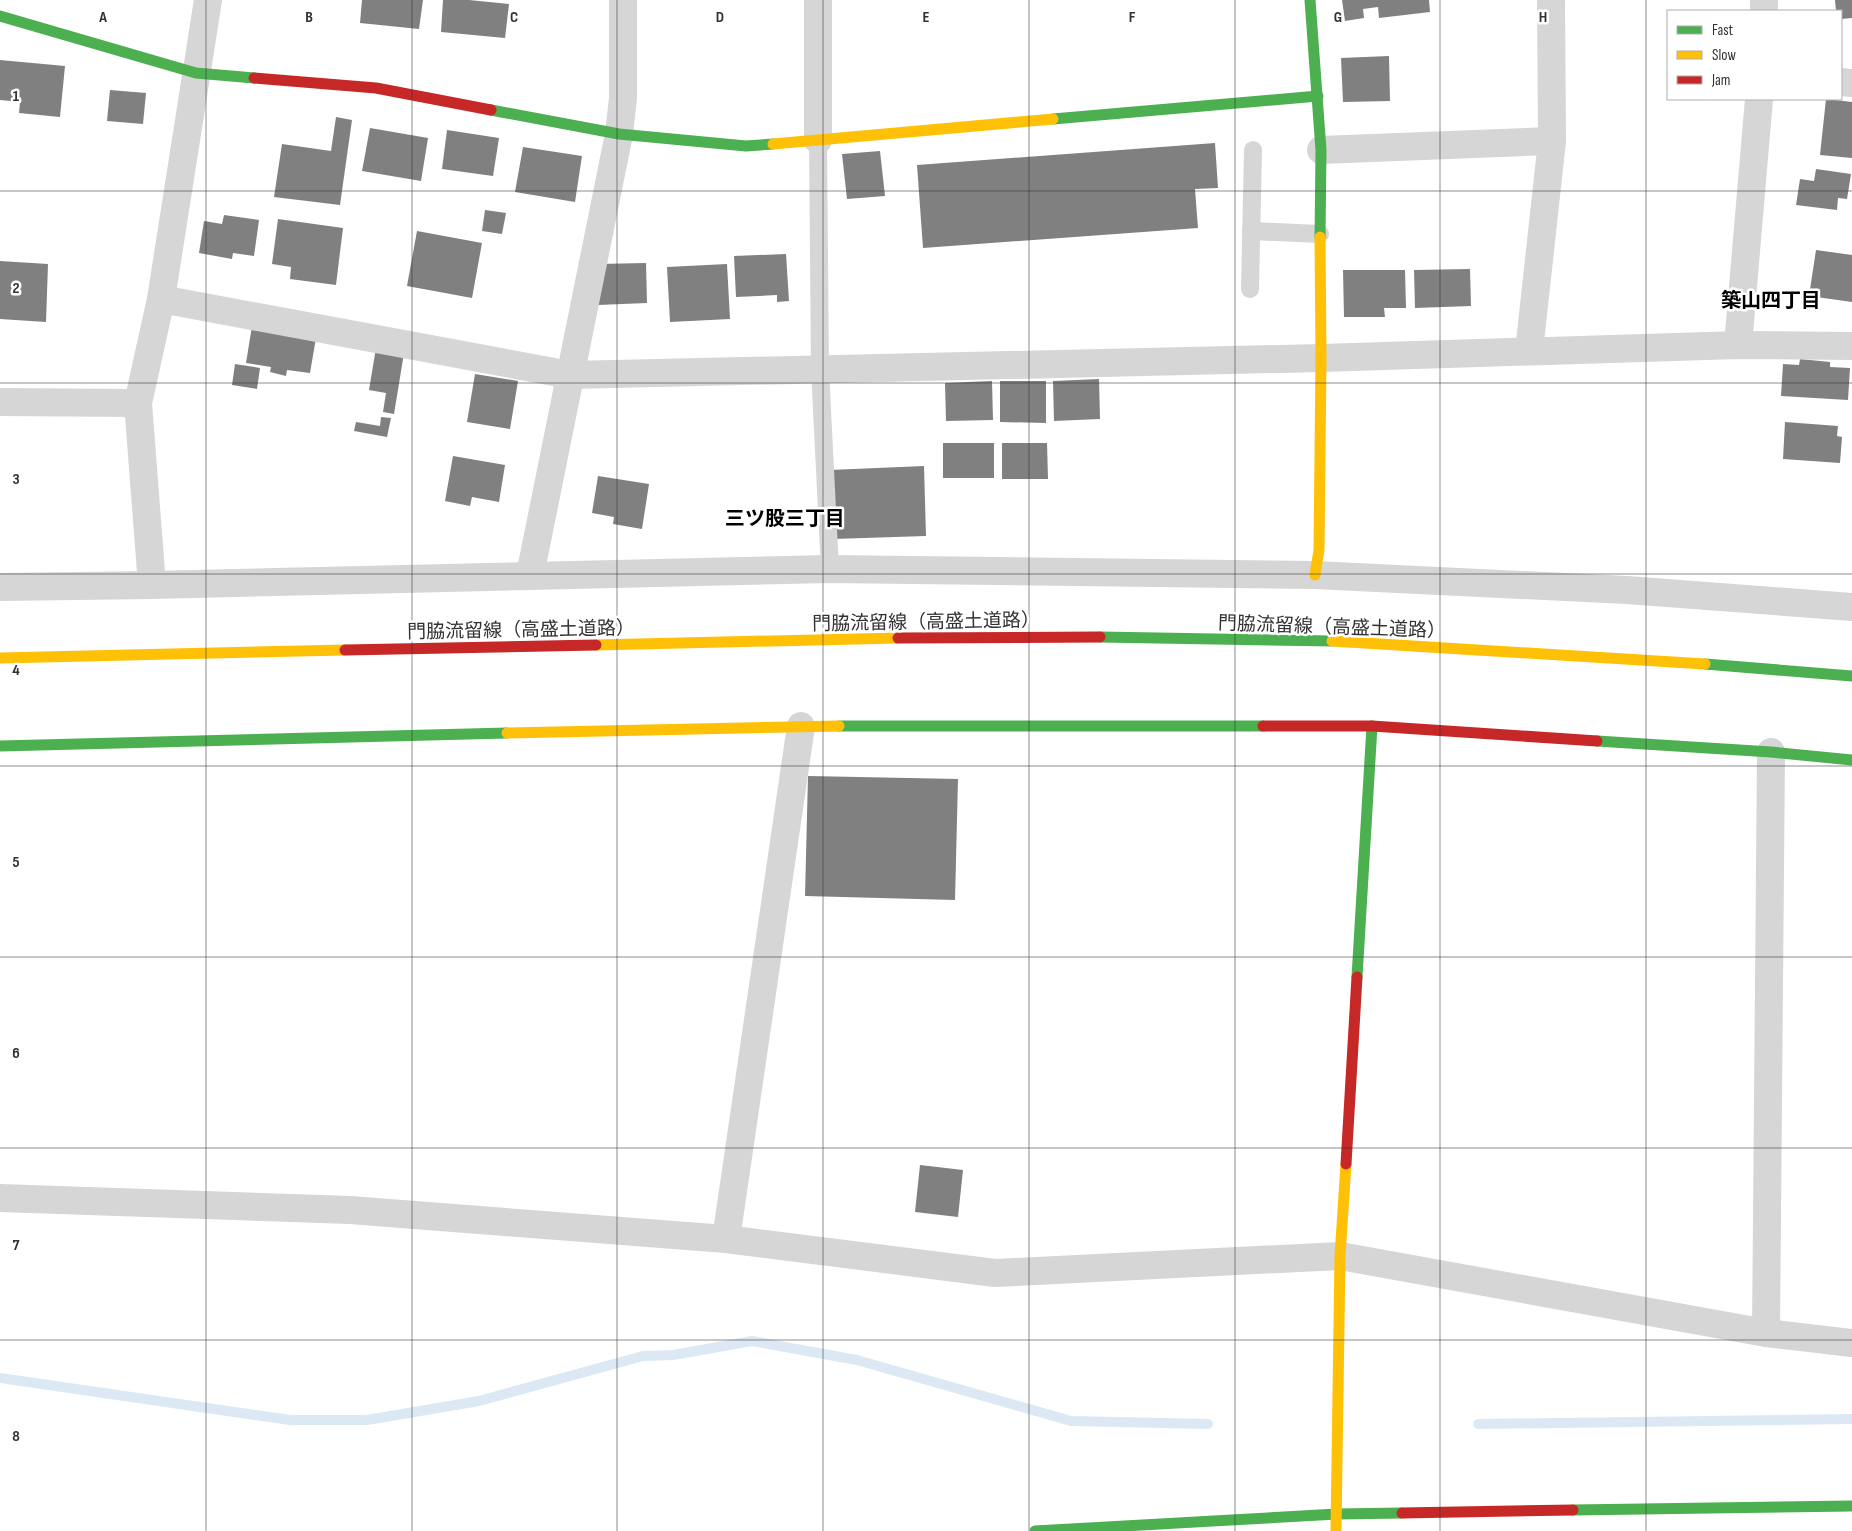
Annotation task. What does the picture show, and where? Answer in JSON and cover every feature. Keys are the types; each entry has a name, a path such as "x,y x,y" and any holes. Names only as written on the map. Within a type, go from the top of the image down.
{"street":[{"path":"152,585 138,403 161,299 208,0"},
{"path":"530,575 619,134 623,98 624,0"},
{"path":"818,0 818,140"},
{"path":"1310,0 1321,150 1319,550 1315,575"},
{"path":"1529,351 1552,141 1551,0"},
{"path":"0,16 196,73 376,88 619,134 746,146 1318,96"},
{"path":"1738,345 1759,100"},
{"path":"1321,150 1552,141"},
{"path":"161,299 570,375 1321,358 1738,345 1852,346"},
{"path":"0,402 138,403"},
{"path":"0,586 152,585 830,568 1315,575 1626,590 1852,607"},
{"name":"門脇流留線（高盛土道路）","path":"0,658 1050,636 1324,640 1655,660 1852,676"},
{"path":"726,1239 801,726"},
{"path":"0,746 801,726 1372,726 1771,752 1852,760"},
{"path":"1336,1531 1340,1256 1372,726"},
{"path":"1766,1333 1771,752"},
{"path":"0,1198 350,1210 726,1239 995,1273 1340,1256 1766,1333 1852,1343"},
{"path":"1035,1531 1337,1514 1852,1506"}],"lane":[{"path":"818,140 820,370 830,568"},
{"path":"1250,289 1254,150"},
{"path":"1251,230 1320,234"}],"building":[{"path":"362,0 423,0 419,29 360,23"},
{"path":"443,0 469,0 509,4 505,38 441,32"},
{"path":"1342,0 1429,0 1430,12 1379,18 1378,7 1363,9 1364,18 1345,21"},
{"path":"1835,0 1852,0 1852,18 1842,19 1842,10 1836,10"},
{"path":"1389,56 1390,101 1343,102 1341,58"},
{"path":"0,60 65,66 60,117 19,113 20,102 0,100"},
{"path":"110,90 146,93 143,124 107,121"},
{"path":"1826,100 1852,102 1852,158 1820,155"},
{"path":"336,117 352,120 340,205 274,197 282,144 331,151"},
{"path":"370,128 428,138 421,181 362,171"},
{"path":"447,130 499,138 493,176 442,169"},
{"path":"1215,143 1218,188 1195,189 1198,228 923,248 917,165"},
{"path":"523,147 582,156 575,202 515,192"},
{"path":"880,151 885,196 847,199 842,154"},
{"path":"1816,169 1851,174 1847,199 1838,198 1837,210 1796,205 1800,179 1814,181"},
{"path":"485,210 506,213 502,234 482,231"},
{"path":"224,215 259,220 254,256 233,253 232,259 199,253 204,221 222,224"},
{"path":"278,219 343,228 336,285 290,279 291,267 272,264"},
{"path":"417,231 482,243 472,298 407,286"},
{"path":"1816,250 1852,255 1852,302 1809,296"},
{"path":"786,254 789,301 777,302 777,295 736,297 734,256"},
{"path":"0,261 48,264 46,322 0,319"},
{"path":"646,263 647,303 598,305 597,264"},
{"path":"727,264 730,319 670,322 667,267"},
{"path":"1470,269 1471,306 1415,308 1414,270"},
{"path":"1343,270 1405,270 1406,308 1384,308 1385,317 1344,317"},
{"path":"252,326 316,338 310,373 287,370 286,376 270,372 271,367 246,363"},
{"path":"376,348 404,353 394,414 383,412 386,393 369,390"},
{"path":"1800,359 1830,362 1830,367 1850,368 1848,400 1781,396 1783,364 1799,365"},
{"path":"235,364 260,368 257,389 232,385"},
{"path":"475,374 518,381 510,429 467,422"},
{"path":"1099,379 1100,419 1054,421 1053,381"},
{"path":"992,381 993,420 946,421 945,383"},
{"path":"1000,381 1046,381 1046,423 1000,422"},
{"path":"381,417 391,418 387,437 354,431 356,422 380,426"},
{"path":"1785,422 1838,426 1837,436 1842,437 1840,463 1783,459"},
{"path":"943,443 994,443 994,478 943,478"},
{"path":"1002,443 1047,443 1048,479 1002,479"},
{"path":"453,456 505,465 499,502 472,497 470,506 445,501"},
{"path":"924,466 926,536 833,539 830,470"},
{"path":"598,476 649,484 642,529 613,524 614,517 592,513"},
{"path":"808,776 958,779 955,900 805,896"},
{"path":"920,1165 963,1170 958,1217 915,1212"}],"waterway":[{"path":"0,1378 290,1420 367,1420 479,1401 643,1356 673,1355 752,1341 857,1360 1071,1421 1208,1424"},
{"path":"1478,1424 1852,1419"}],"traffic: fast":[{"path":"1310,0 1321,150 1320,237"},
{"path":"0,16 196,73 254,78"},
{"path":"1053,119 1318,96"},
{"path":"491,110 619,134 746,146 773,144"},
{"path":"1100,637 1332,641"},
{"path":"1705,664 1852,676"},
{"path":"839,726 1263,726"},
{"path":"1357,977 1372,726"},
{"path":"0,746 507,733"},
{"path":"1597,741 1771,752 1852,760"},
{"path":"1573,1510 1852,1506"},
{"path":"1035,1531 1337,1514 1402,1513"}],"traffic: slow":[{"path":"773,144 1053,119"},
{"path":"1315,575 1319,550 1320,237"},
{"path":"596,645 898,638"},
{"path":"1332,641 1705,664"},
{"path":"0,658 345,650"},
{"path":"507,733 839,726"},
{"path":"1336,1531 1340,1256 1346,1164"}],"traffic: jam":[{"path":"254,78 376,88 491,110"},
{"path":"898,638 1100,637"},
{"path":"345,650 596,645"},
{"path":"1263,726 1372,726 1597,741"},
{"path":"1346,1164 1357,977"},
{"path":"1402,1513 1573,1510"}],"district":[{"name":"築山四丁目","path":"1771,300"},
{"name":"三ツ股三丁目","path":"785,518"}]}
